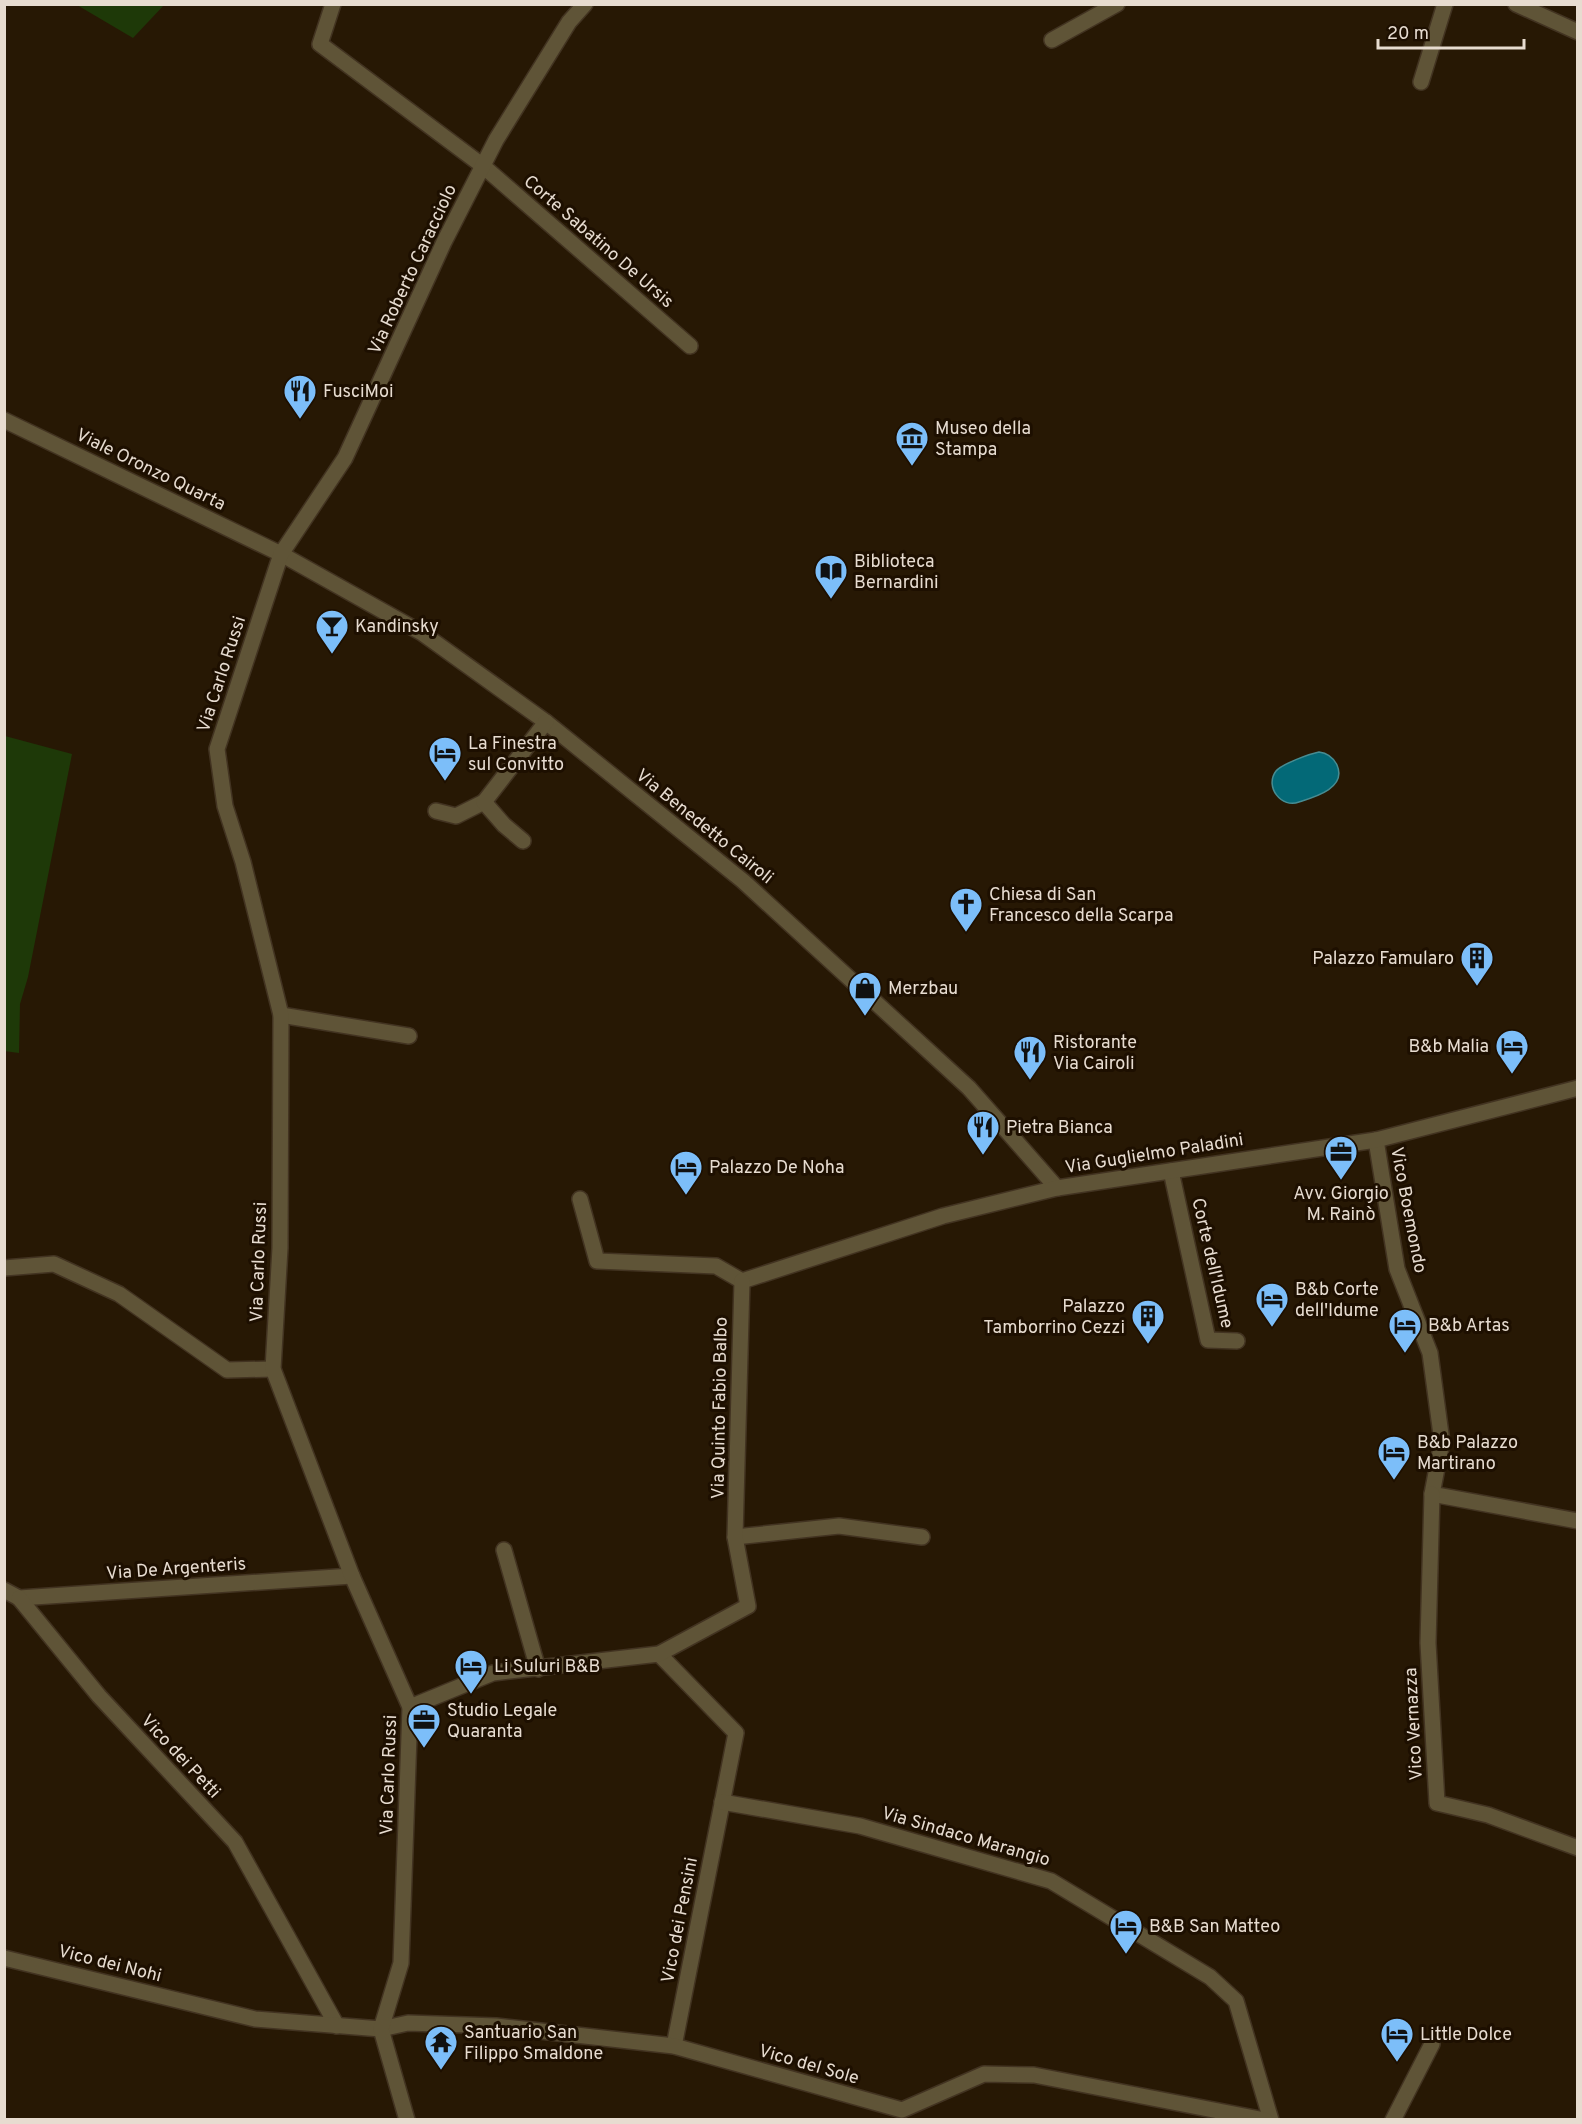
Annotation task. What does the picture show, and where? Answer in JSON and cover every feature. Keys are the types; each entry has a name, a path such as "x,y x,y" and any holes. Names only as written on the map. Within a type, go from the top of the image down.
{"street":[{"name":"Corte Sabatino De Ursis","path":"333,4 320,44 483,166 690,346"},
{"name":"Via Roberto Caracciolo","path":"281,554 345,458 444,242 496,140 569,22 585,4"},
{"path":"1052,40 1117,4"},
{"path":"1421,82 1445,4"},
{"path":"1516,4 1578,32"},
{"name":"Viale Oronzo Quarta","path":"4,420 281,554"},
{"name":"Via Benedetto Cairoli","path":"281,554 422,633 546,722 743,880 969,1088 1057,1188"},
{"name":"Via Carlo Russi","path":"281,554 217,749 225,806 243,862 281,1016 280,1248 273,1369 352,1576 410,1707 401,1963 381,2029"},
{"path":"436,811 456,816 484,802 546,722"},
{"path":"484,802 504,825 524,841"},
{"path":"281,1016 409,1036"},
{"name":"Via Guglielmo Paladini","path":"742,1281 943,1216 1057,1188 1376,1140 1578,1088"},
{"name":"Vico Boemondo","path":"1376,1140 1397,1269 1430,1353 1442,1442 1432,1494"},
{"name":"Corte dell'Idume","path":"1171,1171 1208,1340 1237,1341"},
{"path":"580,1199 597,1261 716,1266 742,1281"},
{"path":"4,1268 54,1264 119,1294 227,1370 273,1369"},
{"name":"Via Quinto Fabio Balbo","path":"659,1654 748,1606 735,1537 742,1281"},
{"path":"1432,1494 1578,1521"},
{"name":"Vico Vernazza","path":"1432,1494 1428,1643 1437,1803 1488,1815 1578,1848"},
{"path":"735,1537 839,1526 922,1537"},
{"path":"504,1550 538,1669"},
{"name":"Via De Argenteris","path":"19,1598 352,1576"},
{"path":"4,1590 19,1598"},
{"name":"Vico dei Petti","path":"19,1598 99,1696 235,1842 337,2026"},
{"path":"410,1707 493,1673 659,1654"},
{"name":"Vico dei Pensini","path":"659,1654 736,1733 674,2046"},
{"name":"Via Sindaco Marangio","path":"722,1802 860,1826 1051,1881 1210,1977 1236,2001 1271,2120"},
{"name":"Vico dei Nohi","path":"4,1958 255,2019 337,2026"},
{"name":"Vico del Sole","path":"337,2026 381,2029 408,2023 496,2026 674,2046 898,2115 984,2074 1034,2075 1265,2120"},
{"path":"381,2029 407,2120"},
{"path":"1393,2120 1432,2044"}],"green space":[{"path":"77,5 164,5 133,38"},
{"path":"5,736 72,754 28,977 20,1004 19,1053 4,1051"}],"water":[{"path":"1319,752 1330,756 1337,765 1338,780 1334,785 1321,794 1299,802 1287,802 1281,799 1272,784 1276,771 1290,762"}],"place":[{"name":"FusciMoi","path":"300,420"},
{"name":"Museo della Stampa","path":"912,467"},
{"name":"Biblioteca Bernardini","path":"831,600"},
{"name":"Kandinsky","path":"332,655"},
{"name":"La Finestra sul Convitto","path":"445,782"},
{"name":"Chiesa di San Francesco della Scarpa","path":"966,933"},
{"name":"Palazzo Famularo","path":"1477,987"},
{"name":"Merzbau","path":"865,1017"},
{"name":"B&b Malia","path":"1512,1075"},
{"name":"Ristorante Via Cairoli","path":"1030,1081"},
{"name":"Pietra Bianca","path":"983,1156"},
{"name":"Avv. Giorgio M. Rainò","path":"1341,1181"},
{"name":"Palazzo De Noha","path":"686,1196"},
{"name":"B&b Corte dell'Idume","path":"1272,1328"},
{"name":"Palazzo Tamborrino Cezzi","path":"1148,1345"},
{"name":"B&b Artas","path":"1405,1354"},
{"name":"B&b Palazzo Martirano","path":"1394,1481"},
{"name":"Li Suluri B&B","path":"471,1695"},
{"name":"Studio Legale Quaranta","path":"424,1749"},
{"name":"B&B San Matteo","path":"1126,1955"},
{"name":"Little Dolce","path":"1397,2063"},
{"name":"Santuario San Filippo Smaldone","path":"441,2071"}]}
